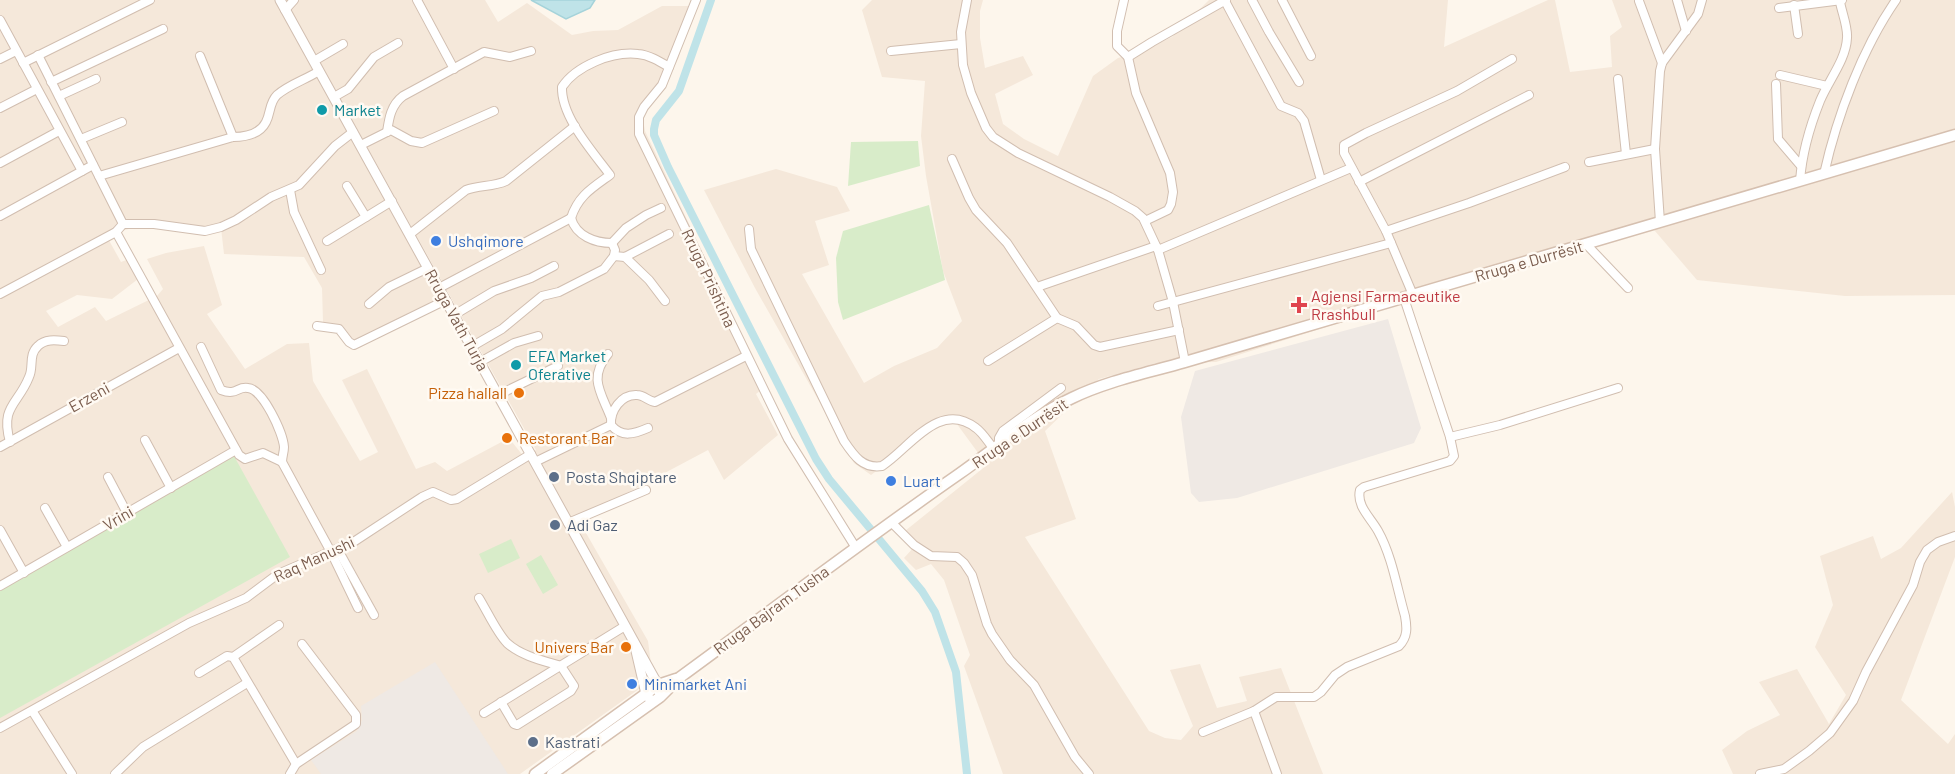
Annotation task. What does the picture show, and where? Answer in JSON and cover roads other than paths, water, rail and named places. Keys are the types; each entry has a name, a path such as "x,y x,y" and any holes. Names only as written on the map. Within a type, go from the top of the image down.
{"main road":[{"name":"Rruga e Durrësit","path":"860,545 1023,427 1071,398 1090,390 1955,135"},
{"name":"Rruga Bajram Tusha","path":"552,774 860,545"},
{"name":"Rruga Bajram Tusha","path":"536,774 653,698 658,686 679,678"}],"street":[{"path":"23,63 150,0"},
{"name":"Rruga Vath Turja","path":"280,0 393,201 658,686"},
{"path":"285,10 294,0"},
{"path":"417,0 454,69"},
{"name":"Rruga Prishtina","path":"696,0 662,85 639,117 639,134 788,439 860,545"},
{"path":"967,0 961,45 963,65 980,116 993,137 1018,153 1140,214 1157,248 1173,302 1185,362"},
{"path":"1124,0 1117,31 1117,46 1128,57 1136,93 1170,174 1173,192 1168,210 1145,221"},
{"path":"1252,0 1299,82"},
{"path":"1282,0 1311,56"},
{"path":"1677,0 1686,31"},
{"path":"1662,63 1698,14 1702,0"},
{"path":"1824,174 1828,154 1850,92 1870,44 1896,0"},
{"path":"1128,57 1226,1 1281,106 1298,113 1304,121 1321,180"},
{"path":"1639,1 1662,63 1655,149 1660,222"},
{"path":"1779,8 1841,1 1848,36 1839,64 1827,86 1810,131 1801,166 1800,181"},
{"path":"1794,5 1798,34"},
{"path":"0,20 82,171"},
{"path":"51,82 163,29"},
{"path":"334,97 348,88 374,57 398,43"},
{"path":"314,61 343,44"},
{"path":"891,51 961,45"},
{"path":"0,59 16,51"},
{"path":"387,132 391,111 400,98 483,52 510,57 531,51"},
{"path":"612,243 599,242 582,235 575,229 571,218 575,206 584,193 610,175 575,126 562,96 562,87 575,73 614,56 639,54 669,66"},
{"path":"38,55 123,224"},
{"path":"200,56 233,137"},
{"path":"1203,732 1254,711 1276,697 1314,697 1335,675 1347,667 1399,646 1404,640 1405,616 1388,555 1378,531 1365,513 1359,495 1360,490 1450,461 1454,456 1391,243 1344,153 1344,145 1457,91 1512,59"},
{"path":"99,176 233,137 246,137 258,131 267,122 274,98 289,86 319,71"},
{"path":"1780,75 1827,86"},
{"path":"59,96 96,79"},
{"path":"1618,79 1626,154"},
{"path":"1776,84 1778,139 1801,166"},
{"path":"0,108 37,89"},
{"path":"1359,182 1529,95"},
{"path":"362,145 392,130 411,141 422,143 494,111"},
{"path":"53,120 67,112"},
{"path":"81,139 122,122"},
{"path":"410,234 466,190 496,186 506,181 575,126"},
{"path":"0,163 59,131"},
{"path":"0,294 116,232 123,224 154,224 205,231 236,220 271,197 290,190 305,180 335,146 353,132"},
{"path":"1589,162 1655,149"},
{"path":"952,159 972,204 1007,243 1057,318 1076,326 1094,345 1100,347 1179,330"},
{"path":"0,216 93,165"},
{"path":"1386,231 1565,167"},
{"path":"1037,287 1157,248 1352,168"},
{"path":"347,186 366,217"},
{"path":"290,190 294,212 321,270"},
{"path":"327,241 393,201"},
{"path":"612,243 626,228 661,208"},
{"path":"439,288 571,218"},
{"path":"749,229 751,249 844,441 861,462 875,467 882,466 935,422 949,419 963,421 976,428 996,447 1003,430 1061,388"},
{"path":"116,232 241,458 245,459 263,453 282,462 374,615"},
{"path":"614,256 625,257 669,234"},
{"path":"471,347 502,329 542,296 559,292 608,265 614,256 615,250 612,243"},
{"path":"1158,306 1391,243"},
{"path":"1586,244 1628,288"},
{"path":"625,257 649,280 665,301"},
{"path":"454,315 494,291 531,278 554,266"},
{"path":"369,304 389,287 428,268"},
{"path":"317,326 339,329 354,345 446,300"},
{"path":"988,361 1057,318"},
{"path":"480,362 514,344 537,336"},
{"path":"10,442 6,430 6,416 31,375 32,354 38,345 51,340 64,341"},
{"path":"201,346 221,390 235,392 250,388 259,393 278,425 284,447 282,462"},
{"name":"Erzeni","path":"0,447 179,348"},
{"path":"608,354 599,364 596,374 615,430 628,434 648,428"},
{"path":"611,421 615,407 628,397 638,395 655,402 746,356"},
{"path":"498,395 558,366"},
{"path":"1450,437 1500,425 1618,388"},
{"name":"Raq Manushi","path":"0,728 33,712 189,623 246,598 278,574 334,551 428,494 437,493 446,499 457,499 533,458 611,421"},
{"path":"145,440 171,488"},
{"name":"Vrini","path":"0,586 236,450"},
{"path":"108,477 127,513"},
{"path":"568,523 646,490"},
{"path":"45,508 68,548"},
{"path":"889,523 914,545 931,556 957,557 964,563 972,575 992,633 1010,660 1034,685 1075,757 1089,774"},
{"path":"0,530 24,573"},
{"path":"1760,774 1785,771 1830,733 1853,701 1871,662 1913,585 1920,562 1927,550 1938,542 1955,536"},
{"path":"334,551 358,608"},
{"path":"479,598 506,642 514,649 561,666 574,686 573,690 519,725 514,724 501,702"},
{"path":"199,673 227,656 233,657 279,625"},
{"path":"484,713 625,626"},
{"name":"Rruga Vath Turja","path":"633,640 653,698"},
{"path":"290,774 296,764 356,724 356,715 302,644"},
{"path":"233,657 296,764"},
{"path":"115,774 143,747 247,683"},
{"path":"1254,711 1278,774"},
{"path":"33,712 72,774"}],"water":[{"path":"531,0 595,0 590,8 566,19"}],"waterway":[{"path":"711,0 679,91 656,120 654,135 816,459 829,479 922,591 935,612 956,672 967,774"}],"place":[{"name":"Market","path":"322,110"},
{"name":"Ushqimore","path":"436,241"},
{"name":"Agjensi Farmaceutike Rrashbull","path":"1299,305"},
{"name":"EFA Market Oferative","path":"516,365"},
{"name":"Pizza hallall","path":"519,393"},
{"name":"Restorant Bar","path":"507,438"},
{"name":"Posta Shqiptare","path":"554,477"},
{"name":"Luart","path":"891,481"},
{"name":"Adi Gaz","path":"555,525"},
{"name":"Univers Bar","path":"626,647"},
{"name":"Minimarket Ani","path":"632,684"},
{"name":"Kastrati","path":"533,742"}]}
